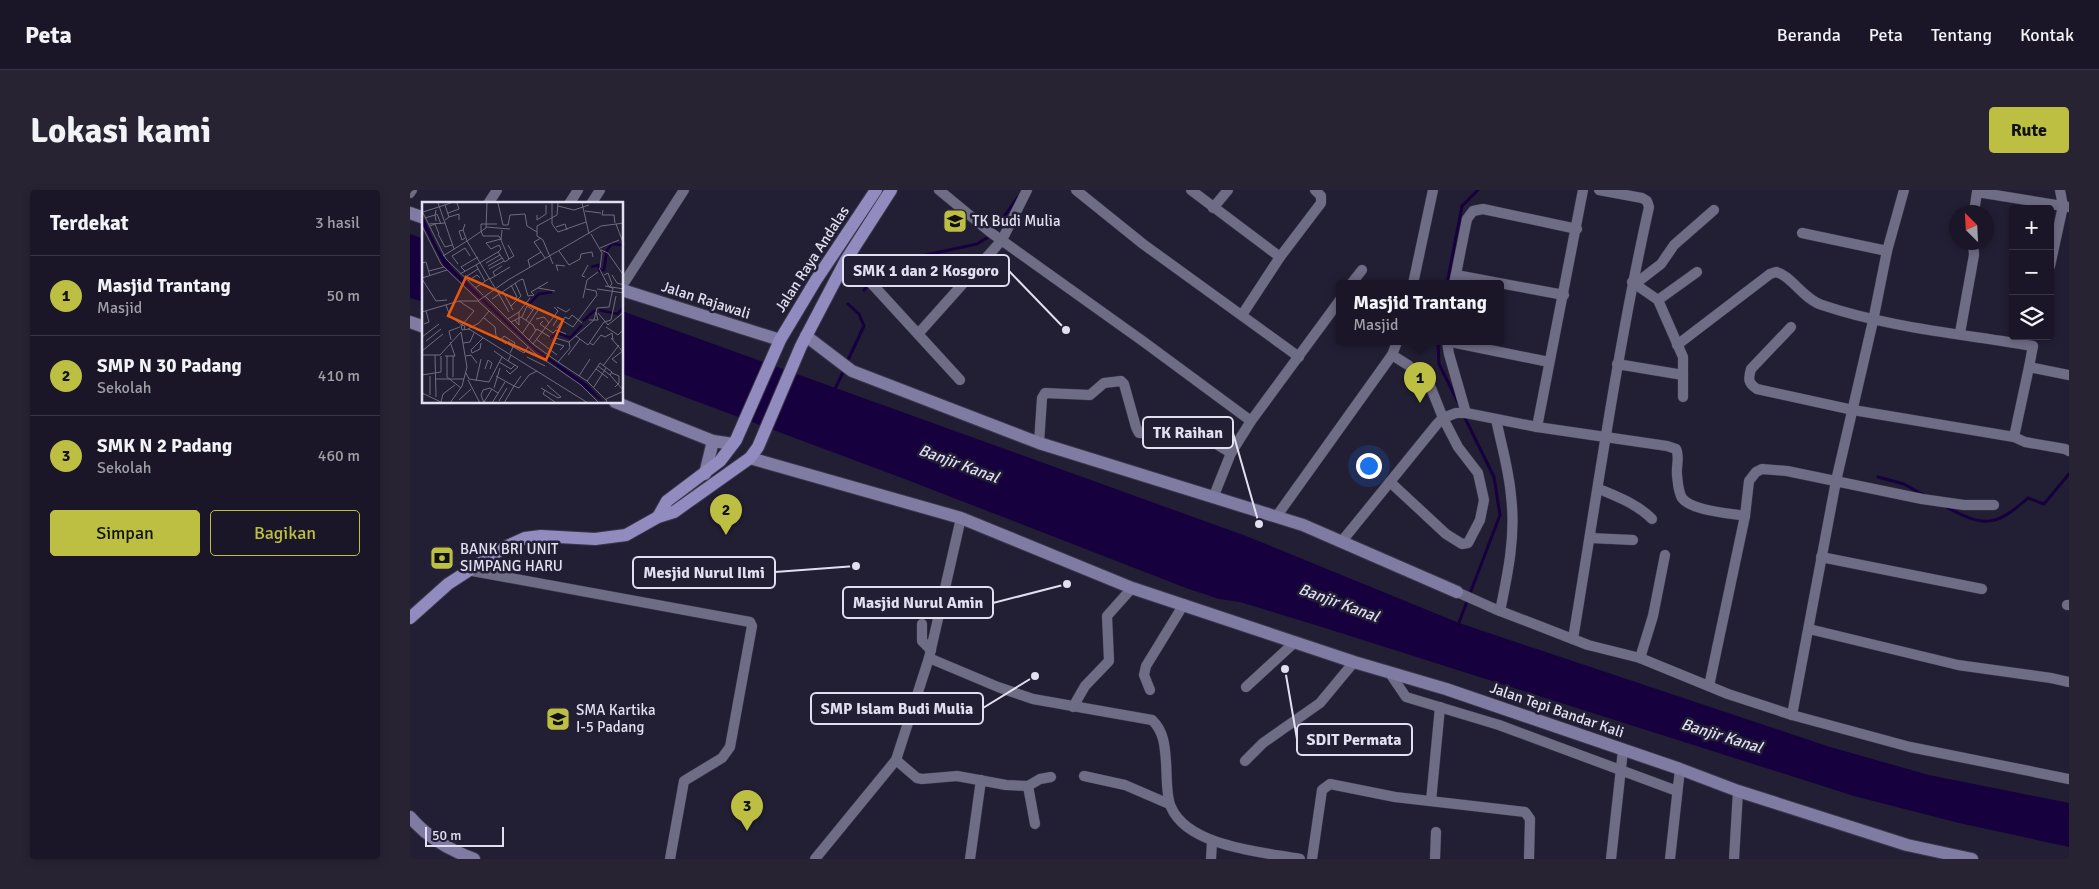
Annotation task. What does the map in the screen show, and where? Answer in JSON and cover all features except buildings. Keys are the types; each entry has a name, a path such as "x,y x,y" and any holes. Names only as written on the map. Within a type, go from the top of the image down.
{"main road":[{"name":"Jalan Raya Andalas","path":"658,517 674,512 750,458 758,447 841,256 876,190"},
{"name":"Jalan Raya Andalas","path":"658,517 667,502 720,461 735,442 779,343 816,280 841,256 890,190"},
{"path":"410,618 448,584 467,570 505,547 525,538 541,536 589,539 616,537 636,530 658,517"}],"street":[{"path":"489,202 497,190"},
{"path":"570,202 578,190"},
{"path":"592,202 600,190"},
{"path":"624,283 684,190"},
{"path":"939,190 997,237 1251,422"},
{"path":"918,334 997,237 1027,190"},
{"path":"1076,190 1143,244 1299,357"},
{"path":"1191,190 1280,257"},
{"path":"1213,208 1228,190"},
{"path":"1242,315 1280,257 1321,203 1321,196 1315,190"},
{"path":"1414,280 1434,190"},
{"path":"1537,427 1584,190"},
{"path":"1573,639 1599,489 1605,436 1617,364 1649,205 1642,198 1599,190"},
{"path":"1792,715 1836,481 1874,320 1887,251 1904,190"},
{"path":"2054,251 2066,207 2060,190"},
{"path":"1975,205 1977,191 2066,207"},
{"path":"1455,279 1467,218 1469,214 1478,209 1577,229"},
{"path":"1634,283 1661,264 1674,245 1714,210"},
{"path":"410,213 422,217"},
{"path":"1802,233 1887,251"},
{"path":"1960,333 1974,250"},
{"path":"841,256 873,285 960,380"},
{"path":"1355,280 1362,270"},
{"path":"1658,300 1697,272"},
{"path":"1676,345 1770,274 1776,272 1812,301 1874,320 1960,333 2034,341 2014,437"},
{"path":"1634,283 1658,300 1684,360 1682,397"},
{"path":"1504,286 1564,295"},
{"name":"Jalan Rajawali","path":"624,291 779,343"},
{"path":"1213,498 1231,452 1336,306"},
{"path":"410,322 422,326"},
{"path":"1791,327 1751,369 1748,378 1750,385 1757,390 1853,410 2014,437 2025,442 2066,449 2069,452"},
{"path":"804,341 852,372 1039,443 1276,517 1342,541 1497,610 1573,639 1640,658 1709,686 1792,715 1910,747 2068,776"},
{"path":"1276,517 1392,355 1396,345"},
{"path":"1448,345 1462,413"},
{"path":"1466,345 1549,362"},
{"path":"1390,482 1446,534 1462,544 1468,543 1480,520 1484,500 1478,473 1458,447 1443,418 1431,388 1408,365 1392,355"},
{"path":"1617,364 1682,375"},
{"path":"2029,367 2069,375"},
{"path":"1039,443 1042,398 1045,393 1090,395 1104,383 1121,381 1124,384 1139,433 1198,435 1231,452"},
{"path":"620,404 713,441 735,442"},
{"path":"1342,541 1443,418 1462,413 1537,427 1676,448 1678,453 1679,491 1682,498 1689,504 1698,507 1745,516"},
{"path":"1496,419 1511,495 1513,519 1510,563 1497,610"},
{"path":"705,474 713,441"},
{"name":"Jalan Tepi Bandar Kali","path":"750,458 961,518 1132,588 1354,662 1446,689 1680,769 1738,791 1907,845 1972,859"},
{"path":"1709,686 1745,516 1749,481 1762,468 1787,471 1964,505 1994,505"},
{"path":"1599,489 1644,510 1652,520"},
{"path":"815,859 896,760 930,654 961,518"},
{"path":"1590,538 1633,540"},
{"path":"1640,658 1653,616 1665,555"},
{"path":"1821,557 1982,589"},
{"path":"467,570 750,622 752,626 730,747 722,758 684,781 670,859"},
{"path":"1073,707 1085,686 1109,661 1107,616 1132,588"},
{"path":"1150,690 1144,675 1146,666 1184,604"},
{"path":"922,624 922,641 930,654 1014,694 1073,707 1152,720 1157,724 1165,746 1169,804 1187,827 1212,842 1300,859"},
{"path":"1809,629 1958,665 2069,682"},
{"path":"1246,687 1295,642"},
{"path":"1245,761 1263,743 1320,703 1354,662"},
{"path":"1389,672 1406,697 1499,725 1677,791"},
{"path":"1431,801 1440,707"},
{"path":"1611,859 1623,750"},
{"path":"896,760 916,778 957,776 1028,786 1040,779 1051,777"},
{"path":"1670,859 1680,769"},
{"path":"1084,776 1125,785 1169,804"},
{"path":"970,859 982,780"},
{"path":"1312,859 1322,790 1327,785 1334,784 1396,797 1525,812 1530,819 1529,859"},
{"path":"1028,786 1035,824"},
{"path":"1734,859 1738,791"},
{"path":"410,817 425,833 440,843 474,859"},
{"path":"1435,859 1436,832"},
{"path":"1211,859 1212,842"}],"water":[{"path":"410,234 422,238 422,301 410,298"},
{"name":"Banjir Kanal","path":"624,312 1246,536 1459,623 1830,747 1929,775 2069,803 2069,847 1959,823 1854,796 1322,627 1240,602 1219,599 624,374"}],"waterway":[{"path":"1448,280 1462,206 1478,190"},
{"path":"864,290 882,272 916,257 977,244 990,236 1018,197"},
{"path":"847,362 864,326 859,314 848,304"},
{"path":"1438,345 1439,364 1459,404"},
{"path":"834,391 844,370"},
{"path":"1458,625 1500,515 1494,477 1463,414"},
{"path":"1944,506 1979,521 1997,519 2006,515 2028,498 2044,504 2069,474"},
{"path":"1878,477 1904,484 1925,496"}],"place":[{"name":"TK Budi Mulia","path":"955,221"},
{"name":"SMK 1 dan 2 Kosgoro","path":"1066,330"},
{"name":"Masjid Trantang","path":"1420,403"},
{"name":"TK Raihan","path":"1259,524"},
{"name":"SMP N 30 Padang","path":"726,535"},
{"name":"BANK BRI UNIT SIMPANG HARU","path":"442,558"},
{"name":"Mesjid Nurul Ilmi","path":"856,566"},
{"name":"Masjid Nurul Amin","path":"1067,584"},
{"name":"SDIT Permata","path":"1285,669"},
{"name":"SMP Islam Budi Mulia","path":"1035,676"},
{"name":"SMA Kartika I-5 Padang","path":"558,719"},
{"name":"SMK N 2 Padang","path":"747,831"}]}
